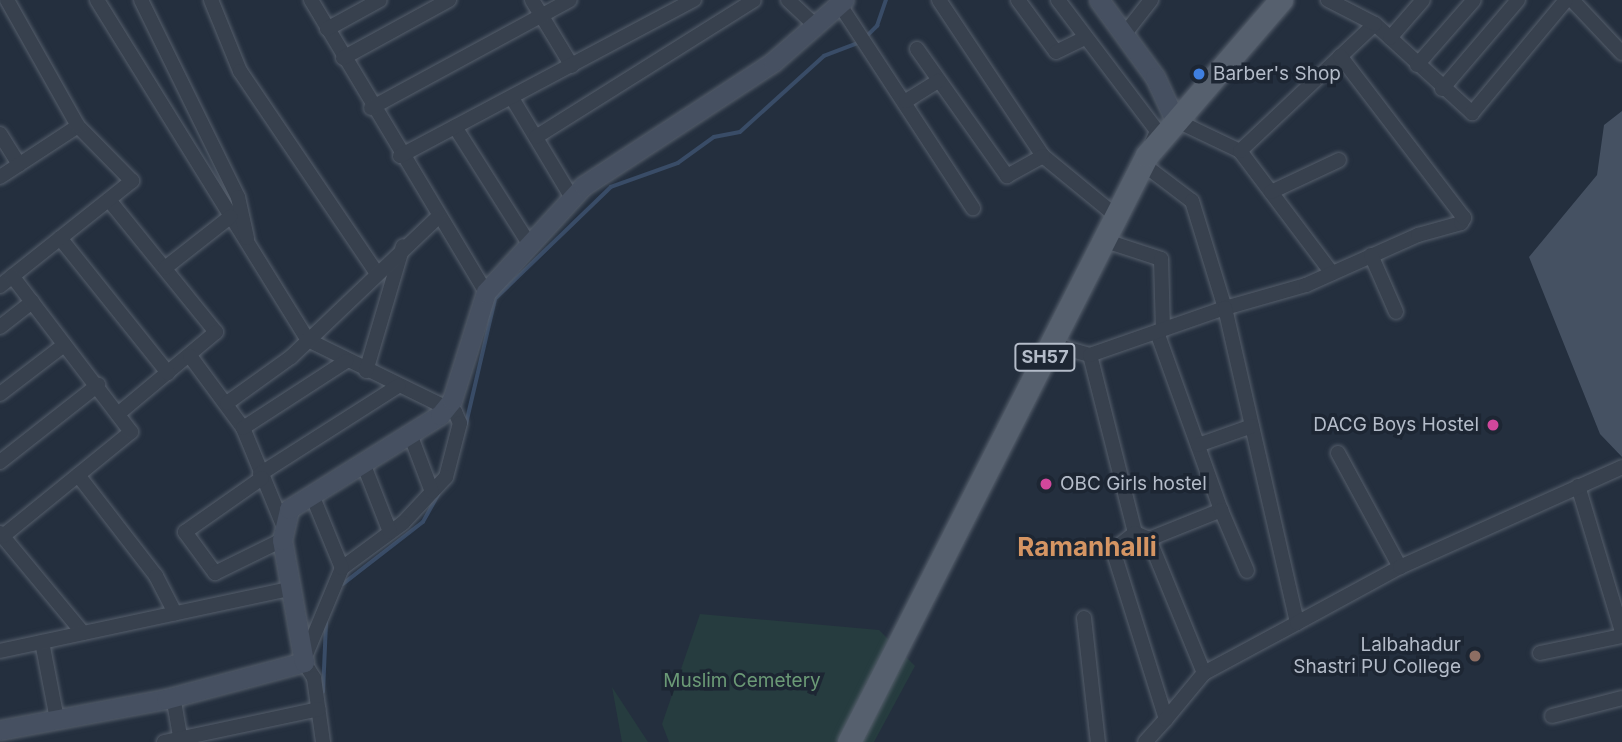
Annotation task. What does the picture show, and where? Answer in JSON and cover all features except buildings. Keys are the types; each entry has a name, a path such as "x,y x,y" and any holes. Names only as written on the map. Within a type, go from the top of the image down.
{"main road":[{"name":"SH57","path":"849,742 1145,159 1175,120 1281,0"}],"street":[{"path":"7,0 78,126 132,181 6,281 32,302 98,385 131,432 1,535 83,633"},
{"path":"97,0 308,340 366,371 446,408 460,423 446,477 390,532 342,569 305,660"},
{"path":"141,0 238,197 250,248"},
{"path":"211,0 240,71 376,272"},
{"path":"311,0 371,108 437,218 486,292"},
{"path":"327,29 380,0"},
{"path":"343,58 449,0"},
{"path":"532,0 572,66"},
{"path":"371,108 570,0"},
{"path":"400,156 694,0"},
{"path":"536,137 754,0"},
{"path":"788,0 817,27"},
{"path":"939,0 1043,156 1116,216 1107,238 1161,259 1160,330 1221,510 1247,571"},
{"path":"1018,0 1056,52 1085,38"},
{"path":"1058,0 1157,131 1145,159 1192,201 1225,308 1297,623"},
{"path":"1099,0 1155,77 1175,120 1240,150 1332,273"},
{"path":"1124,36 1151,0"},
{"path":"1328,0 1375,23 1442,89 1472,113 1566,0"},
{"path":"1390,38 1423,0"},
{"path":"1418,65 1474,0"},
{"path":"1442,89 1518,0"},
{"path":"1572,0 1622,53"},
{"path":"398,386 261,476 186,532 215,573 283,532 289,509 410,434 446,408 486,292 528,242 572,198 817,27 842,3 974,208"},
{"path":"1240,150 1375,23"},
{"path":"917,49 1007,176 1043,156"},
{"path":"1051,344 1090,355 1332,273 1464,218 1340,56"},
{"path":"906,101 938,81"},
{"path":"512,98 572,198"},
{"path":"0,177 78,126"},
{"path":"455,127 528,242"},
{"path":"0,134 19,164"},
{"path":"1271,192 1339,160"},
{"path":"109,200 216,332 118,414"},
{"path":"165,268 230,218"},
{"path":"227,403 308,340 403,246 437,218"},
{"path":"60,239 168,373"},
{"path":"366,371 403,246"},
{"path":"1371,255 1396,312"},
{"path":"0,327 32,302"},
{"path":"0,394 64,345"},
{"path":"1090,355 1135,533"},
{"path":"190,356 243,428 283,532 288,589 319,709 323,742"},
{"path":"243,428 346,361"},
{"path":"0,462 98,385"},
{"path":"1198,445 1252,426"},
{"path":"410,434 432,492"},
{"path":"1338,453 1400,567"},
{"path":"363,463 390,532"},
{"path":"1146,742 1204,673 1400,567 1622,467"},
{"path":"78,475 156,576 175,613"},
{"path":"1540,653 1622,633 1578,486"},
{"path":"312,495 342,569"},
{"path":"1149,539 1221,510"},
{"path":"1135,533 1149,539 1204,673"},
{"path":"1135,533 1113,550 1166,719"},
{"path":"0,651 288,589"},
{"path":"1084,618 1098,742"},
{"path":"42,642 58,719"},
{"path":"0,730 173,696 305,660"},
{"path":"173,696 181,740"},
{"path":"1552,716 1622,698"},
{"path":"164,742 319,709"}],"green space":[{"name":"Muslim Cemetery","path":"700,614 879,630 915,666 874,742 669,742 662,724"},
{"path":"612,687 648,742 622,742"}],"waterway":[{"path":"866,37 877,26 886,0"},
{"path":"466,424 495,299 611,187 678,163 714,137 740,132 824,56 860,42"},
{"path":"343,584 423,522 438,495"},
{"path":"323,692 326,623"}],"place":[{"name":"Barber's Shop","path":"1199,74"},
{"name":"DACG Boys Hostel","path":"1493,425"},
{"name":"OBC Girls hostel","path":"1046,484"},
{"name":"Lalbahadur Shastri PU College","path":"1475,656"}],"district":[{"name":"Ramanhalli","path":"1087,547"}]}
